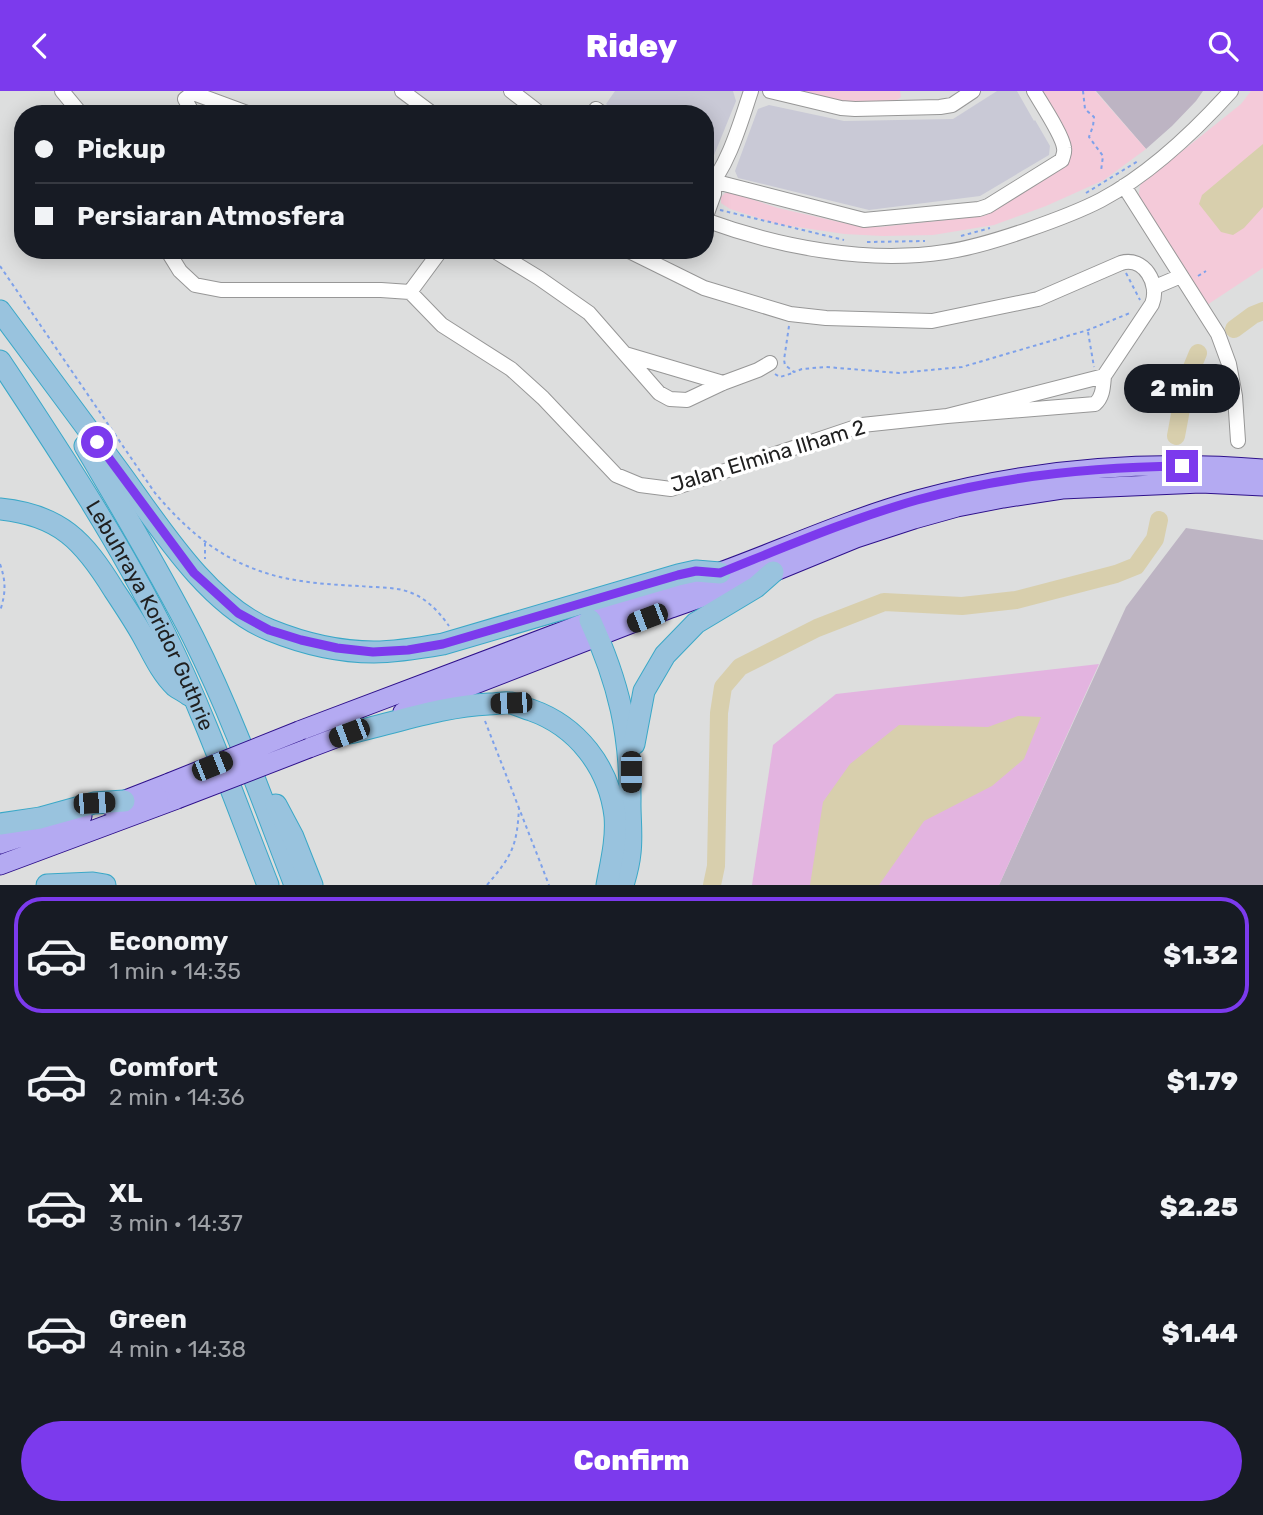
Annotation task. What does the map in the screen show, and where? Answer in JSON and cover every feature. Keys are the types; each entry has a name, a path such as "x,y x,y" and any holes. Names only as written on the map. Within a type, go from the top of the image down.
{"highway":[{"path":"0,313 194,573 238,613 269,630 337,648 373,652 408,650 443,644 678,575 696,571 720,573"},
{"name":"Lebuhraya Koridor Guthrie","path":"0,313 85,445 137,533 193,637 232,723 295,885"},
{"name":"Lebuhraya Koridor Guthrie","path":"0,361 61,453 115,543 164,633 194,698 268,885"},
{"path":"0,509 46,520 63,529 84,547 136,624 164,673 175,686 194,698"},
{"path":"623,885 630,855 631,772 644,691 665,655 696,623 756,587 773,572"},
{"path":"594,628 622,708 631,772"},
{"path":"349,733 472,705 511,703 547,716 571,732 593,755 609,789 615,817 614,850 607,885"},
{"path":"232,723 293,837 312,885"},
{"path":"0,824 40,818 94,803 124,801"},
{"path":"47,885 105,885"}],"main road":[{"path":"304,740 349,733 720,573 861,518 916,500 998,481 1075,470 1209,465 1263,469"},
{"path":"0,865 173,791 594,628 671,608 773,572 856,538 914,519 1003,498 1062,489 1201,483 1263,486"},
{"path":"0,844 124,801 173,791"}],"street":[{"path":"62,91 73,105"},
{"path":"402,91 421,105"},
{"path":"512,91 526,105"},
{"path":"714,174 734,139 751,91"},
{"path":"770,91 841,109 940,107 952,105 973,91"},
{"path":"714,185 864,220 979,209 1062,160 1063,145 1034,91"},
{"path":"714,223 753,237 811,249 894,256 945,252 1000,239 1059,219 1124,186 1174,148 1208,117 1231,91"},
{"path":"188,105 185,99 194,93 226,105"},
{"path":"1124,186 1187,277 1218,334 1235,396 1238,441"},
{"path":"173,259 180,271 195,285 221,290 410,292 434,259"},
{"path":"507,259 589,313 659,393 670,399 687,400 770,363"},
{"path":"645,259 704,288 790,314 826,318 932,321 1038,299 1128,261 1141,265 1155,287 1187,277"},
{"name":"Jalan Elmina Ilham 2","path":"947,416 1100,378 1152,304 1155,287"},
{"name":"Jalan Elmina Ilham 2","path":"410,292 442,325 511,369 543,398 616,475 640,485 671,489 862,425 1095,404 1102,395 1100,378"},
{"path":"623,354 723,383"}],"path":[{"path":"1083,91 1085,109 1094,117 1088,137 1103,156 1101,171"},
{"path":"1086,193 1137,161"},
{"path":"1121,263 1140,304"},
{"path":"0,266 155,493 194,534 217,551 250,568 278,576 321,584 398,589 414,594 437,609 451,629"},
{"path":"1187,277 1206,271"},
{"path":"770,363 777,376 827,366 899,373 962,367 1088,330 1137,310"},
{"path":"790,314 784,360 785,365 794,372"},
{"path":"1088,330 1100,378"},
{"path":"0,564 5,577 5,595 0,611"},
{"path":"483,717 549,885"},
{"path":"487,885 513,850 518,831 519,807"}],"shaded area":[{"path":"0,91 1263,91 1263,885 0,885"},
{"path":"786,91 900,91 901,97 893,103 847,104"},
{"path":"1037,91 1095,91 1146,149 1104,180 1046,206 994,225 933,235 844,234 777,224 730,209 721,203 721,197 725,193 733,193 778,208 848,224 879,227 984,216 1064,165"},
{"path":"1096,91 1203,91 1172,126 1146,149"},
{"path":"1251,91 1263,91 1263,268 1207,305 1138,201 1140,185 1241,104"},
{"path":"1263,144 1263,207 1244,228 1233,235 1221,232 1199,204 1202,195"},
{"path":"1186,528 1263,540 1263,885 999,885 1126,607"},
{"path":"1099,664 999,885 752,885 773,745 836,694"},
{"path":"1018,716 1041,717 1024,759 992,786 924,821 879,885 810,885 823,802 850,764 899,725 988,727"}],"building":[{"path":"615,91 733,91 736,101 714,155 714,105 606,104"},
{"path":"997,91 1017,91 1050,146 1049,155 980,196 869,210 738,178 735,171 758,109 769,105 844,121 953,119"}],"waterway":[{"path":"1234,329 1263,311"},
{"path":"1176,436 1186,382 1198,353"},
{"path":"712,885 716,866 719,713 723,687 740,667 817,628 884,602 962,606 1016,600 1116,574 1136,566 1155,539 1159,520"}],"route":[{"path":"97,442 194,573 238,613 269,630 301,640 373,652 443,644 678,575 696,571 720,573 861,518 916,500 998,481 1075,470 1182,466"}]}
